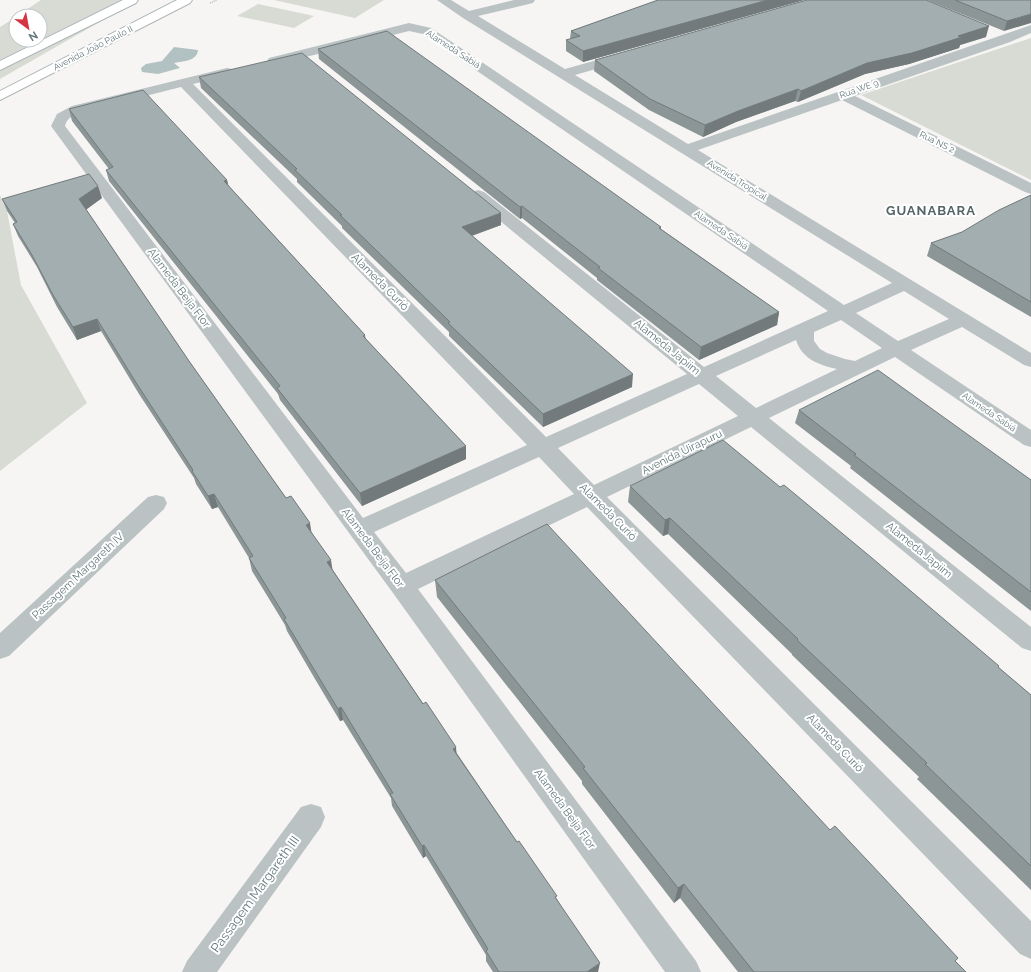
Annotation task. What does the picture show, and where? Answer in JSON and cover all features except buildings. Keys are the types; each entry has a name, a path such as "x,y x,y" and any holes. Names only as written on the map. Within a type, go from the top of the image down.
{"main road":[{"path":"0,66 132,0"},
{"name":"Avenida João Paulo II","path":"0,96 186,0"}],"street":[{"name":"Avenida Tropical","path":"443,0 1031,361"},
{"path":"467,15 529,0"},
{"name":"Alameda Sabiá","path":"302,54 409,27 427,31 1031,440"},
{"name":"Rua WE 9","path":"687,149 1006,39 1031,29"},
{"path":"992,33 1006,39"},
{"path":"564,74 637,53"},
{"path":"265,63 302,54 321,69"},
{"path":"183,82 243,68"},
{"name":"Alameda Beija Flor","path":"183,82 77,109 61,117 58,126 402,586 686,972"},
{"name":"Alameda Curió","path":"183,82 591,495 1031,944"},
{"name":"Rua NS 2","path":"842,96 1031,189"},
{"name":"Alameda Japiim","path":"462,182 1031,641"},
{"path":"359,529 905,284"},
{"name":"Avenida Uirapuru","path":"402,586 896,349 962,320"},
{"path":"805,329 806,343 813,352 831,362 859,368"},
{"name":"Passagem Margareth IV","path":"0,649 156,503"},
{"name":"Passagem Margareth III","path":"198,972 311,817"}],"shaded area":[{"path":"41,0 138,0 0,79 0,27 8,22 8,48 48,48 48,8 29,8"},
{"path":"274,0 384,0 355,18"},
{"path":"258,4 314,16 294,28 237,16"},
{"path":"1031,38 1031,180 861,95"},
{"path":"174,47 198,50 197,54 193,58 174,63 180,68 158,74 142,72 141,68 146,64 162,61"},
{"path":"0,195 7,211 21,285 87,403 0,471"}],"district":[{"name":"GUANABARA","path":"931,210"}]}
